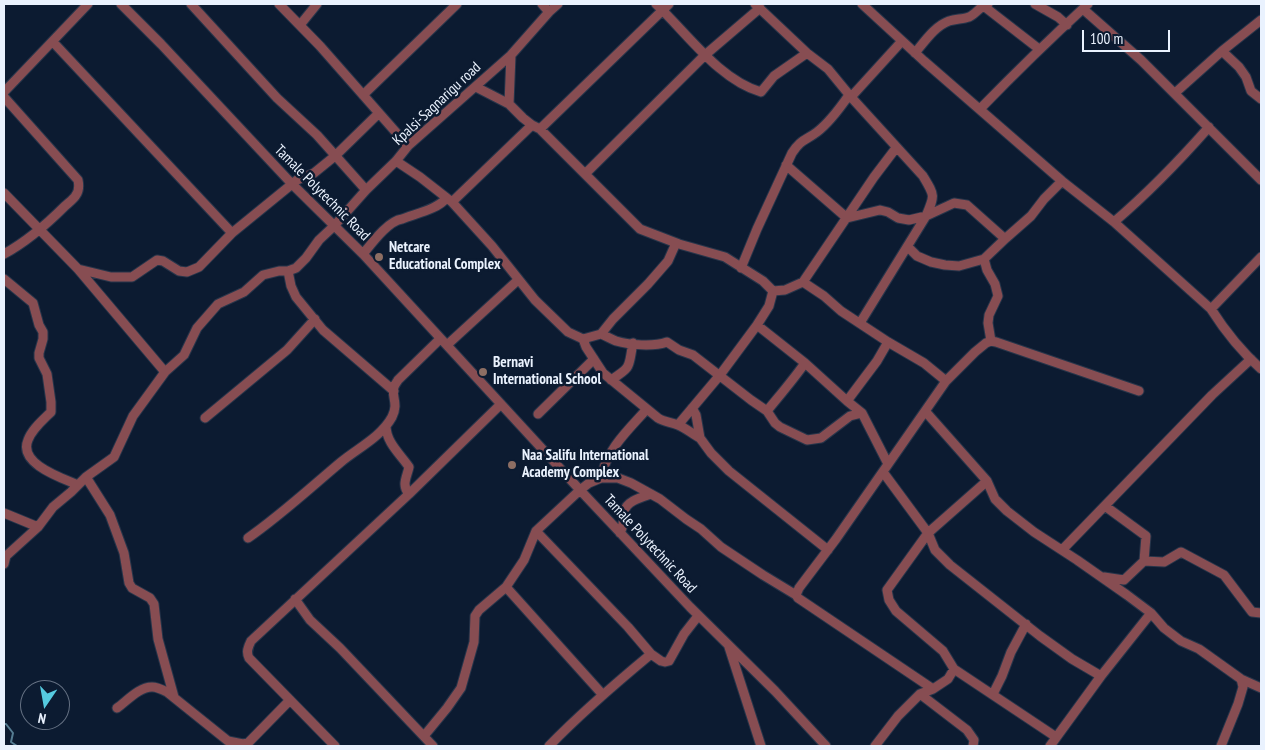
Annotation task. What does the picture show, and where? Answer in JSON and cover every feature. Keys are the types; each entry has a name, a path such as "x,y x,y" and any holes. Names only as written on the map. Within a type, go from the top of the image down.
{"street":[{"path":"4,92 88,4"},
{"name":"Tamale Polytechnic Road","path":"121,4 292,184 363,254 698,616 775,691 826,746"},
{"path":"191,4 277,98 317,136 366,190"},
{"path":"279,4 408,146"},
{"path":"300,25 318,4"},
{"path":"363,95 457,4"},
{"path":"542,4 549,12"},
{"name":"Kpalsi-Sagnarigu road","path":"288,271 296,268 306,258 319,240 396,161 408,146 511,56 558,4"},
{"path":"862,4 915,53 1062,181 1114,222 1211,309 1220,323 1261,369"},
{"path":"915,53 940,26 950,21 970,17 984,4 1039,49"},
{"path":"1035,4 1058,17 1067,25"},
{"path":"363,254 396,220 438,206 444,201 449,200 536,127 663,6 705,55 735,80 761,92 774,76 807,53"},
{"path":"585,174 757,6 807,53 828,69 896,148 923,176 934,198 908,247 860,323"},
{"path":"980,109 1039,49 1086,6 1261,180"},
{"path":"1175,93 1222,51 1261,20"},
{"path":"741,268 797,144 827,123 902,41"},
{"path":"53,42 232,233"},
{"path":"1222,51 1240,67 1251,91 1261,100"},
{"path":"509,104 511,56"},
{"path":"476,86 509,104 536,127 640,229 676,243 725,257 763,281 773,291 785,290 803,282 874,177 896,148"},
{"path":"4,97 78,180 79,185 77,194 39,230 4,254"},
{"path":"78,269 111,277 132,277 157,260 163,261 179,271 187,272 199,267 232,233 300,178 314,173 335,156 379,114"},
{"path":"1114,222 1143,197 1209,127"},
{"path":"396,161 449,200 492,246 535,300 568,332 583,338 601,334 616,341 633,344 658,345 667,342 679,350 693,355 720,375 767,411 780,427 807,440 821,438 850,416 862,413"},
{"path":"786,165 847,218"},
{"path":"908,247 917,256 945,265 959,266 984,259 1031,216 1044,199 1062,181"},
{"path":"4,193 78,269 165,372"},
{"path":"847,218 880,210 904,220 926,216 954,203 967,205 1003,238 1006,238"},
{"path":"601,334 668,261 676,243"},
{"path":"1211,309 1261,257"},
{"path":"984,259 998,296 988,315 991,341"},
{"path":"4,564 6,556 38,527 53,507 86,477 114,457 133,416 165,372 184,355 197,328 218,304 244,292 263,275 288,271 291,286 296,297 323,330 394,391"},
{"path":"4,279 33,303 43,332 39,358 47,374 51,402 50,412 36,427 28,440 28,454 37,465 78,485"},
{"path":"248,538 369,442 386,426 396,406 394,387 398,380 518,280"},
{"path":"803,282 888,342 924,363 946,381"},
{"path":"678,425 720,375 757,325 769,306 773,291"},
{"path":"205,418 287,350 315,319"},
{"path":"757,325 805,363 862,413 885,468 928,533 935,550 950,565 1072,659 1101,676"},
{"path":"583,338 586,347 603,373 611,380 664,421 678,425 700,438"},
{"path":"847,401 877,361 888,342"},
{"path":"796,595 798,588 828,550 946,381 986,343 996,342 1139,391"},
{"path":"611,380 626,370 632,358 633,344"},
{"path":"538,414 594,359"},
{"path":"1062,550 1212,395 1251,359"},
{"path":"767,411 805,363"},
{"path":"335,746 249,658 247,654 251,641 409,494 501,404"},
{"path":"692,408 696,415 700,438 711,453 729,471 828,550"},
{"path":"601,478 610,452 647,409"},
{"path":"925,411 987,481 995,499 1007,512 1151,613 1164,628 1181,641 1199,649 1241,679 1261,688"},
{"path":"386,426 389,439 409,467 404,486 409,494"},
{"path":"86,477 110,515 124,553 129,583 132,588 150,598 154,604 158,639 174,697"},
{"path":"424,736 461,688 474,642 475,616 479,610 506,587 524,560 536,531 580,490 589,483 601,478 618,478 660,499 701,529 722,548 796,595 933,689"},
{"path":"987,481 928,533 886,590 889,600 896,611 943,651 954,669 1056,737"},
{"path":"620,533 624,524 625,508 639,498 651,494"},
{"path":"1100,577 1124,580 1144,561 1146,536 1105,506"},
{"path":"4,513 38,527"},
{"path":"536,531 628,627 651,654 661,661 670,661 684,634 698,616"},
{"path":"1144,561 1164,562 1181,552 1224,575 1252,612 1261,613"},
{"path":"506,587 603,695"},
{"path":"295,599 310,620 340,648 433,746"},
{"path":"1050,746 1101,676 1151,613"},
{"path":"993,694 1011,652 1026,624"},
{"path":"728,644 760,746"},
{"path":"549,746 575,720 651,654"},
{"path":"875,746 898,716 920,694 933,689 948,679 954,669"},
{"path":"1221,746 1238,704 1243,687 1241,679"},
{"path":"117,708 142,689 158,688 174,697 228,741 243,744 248,743 290,700"},
{"path":"920,694 967,730 974,740 973,746"}],"waterway":[{"path":"4,724 13,733 11,742 17,746"}],"place":[{"name":"Netcare Educational Complex","path":"379,257"},
{"name":"Bernavi International School","path":"483,372"},
{"name":"Naa Salifu International Academy Complex","path":"512,465"}]}
